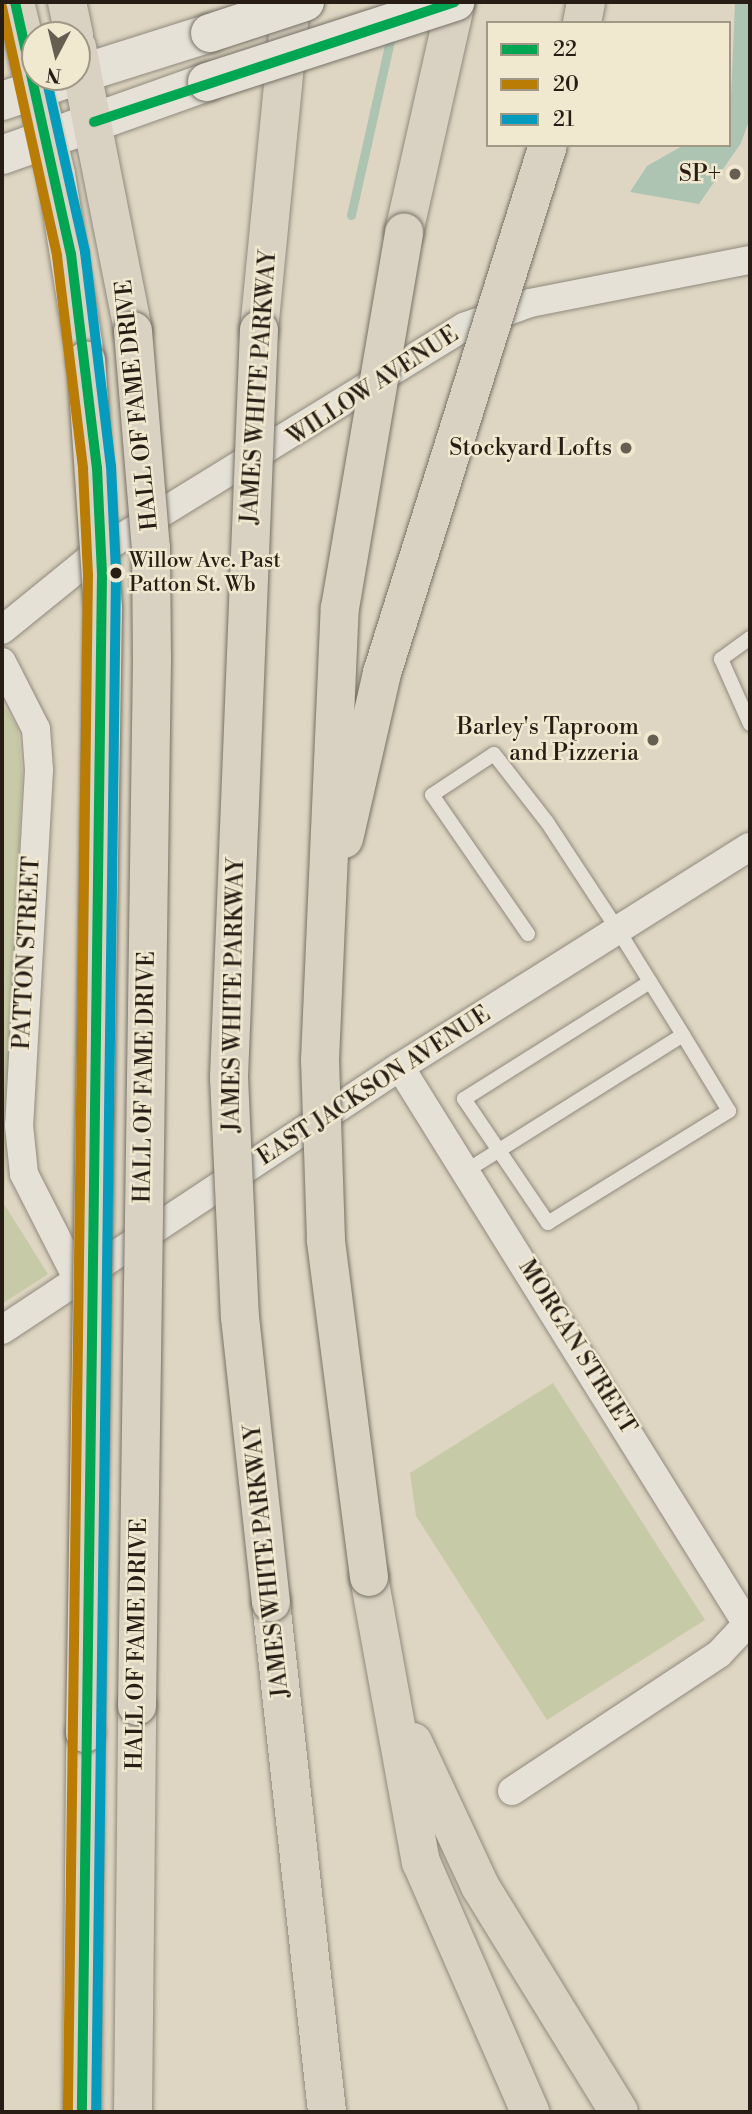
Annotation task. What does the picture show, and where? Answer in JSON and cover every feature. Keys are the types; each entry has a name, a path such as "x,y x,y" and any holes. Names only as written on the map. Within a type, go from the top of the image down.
{"main road":[{"name":"HALL OF FAME DRIVE","path":"15,2 19,95 48,141 86,361 103,608 85,1733 82,2112"},
{"path":"66,2 71,21"},
{"name":"JAMES WHITE PARKWAY","path":"291,2 259,330 229,1077 240,1317 327,2112"},
{"path":"91,65 210,33 305,2"},
{"path":"2,155 48,141 207,82 455,2"},
{"path":"455,2 404,232 340,608 320,1060 326,1240 369,1577 393,1692 421,1862 530,2112"},
{"path":"582,21 586,2"},
{"name":"HALL OF FAME DRIVE","path":"85,91 94,122 133,331 151,548 152,646 133,2112"},
{"path":"327,912 382,673 547,147"},
{"path":"393,1692 480,1886 619,2112"}],"street":[{"name":"WILLOW AVENUE","path":"2,630 98,552 464,327 530,303 750,260"},
{"name":"PATTON STREET","path":"2,662 36,729 39,769 19,1125 23,1161 79,1282"},
{"name":"EAST JACKSON AVENUE","path":"2,1330 79,1282 400,1067 750,848"},
{"name":"MORGAN STREET","path":"400,1067 749,1624"},
{"path":"512,1791 719,1654 749,1624"}],"lane":[{"path":"750,638 721,659 750,724"},
{"path":"528,934 432,796 494,754 618,930 683,1035 729,1111 548,1223 464,1099 650,982"},
{"path":"466,1171 683,1035"}],"shaded area":[{"path":"735,2 750,2 750,118 741,143 699,204 630,192 647,166 680,147 731,147"},
{"path":"2,703 18,729 22,775 4,1204 48,1274 2,1304"},
{"path":"553,1383 705,1620 547,1720 416,1516 410,1473"}],"waterway":[{"path":"351,215 392,32"}],"transit line":[{"name":"22","path":"15,2 71,254 97,468 102,574 82,2112"},
{"name":"22","path":"94,122 455,2"},
{"name":"20","path":"2,7 57,256 83,469 88,574 68,2112"},
{"name":"21","path":"49,91 85,252 111,466 116,573 96,2112"}],"place":[{"name":"SP+","path":"735,174"},
{"name":"Stockyard Lofts","path":"626,448"},
{"name":"Willow Ave. Past Patton St. Wb","path":"116,573"},
{"name":"Barley's Taproom and Pizzeria","path":"653,740"}]}
